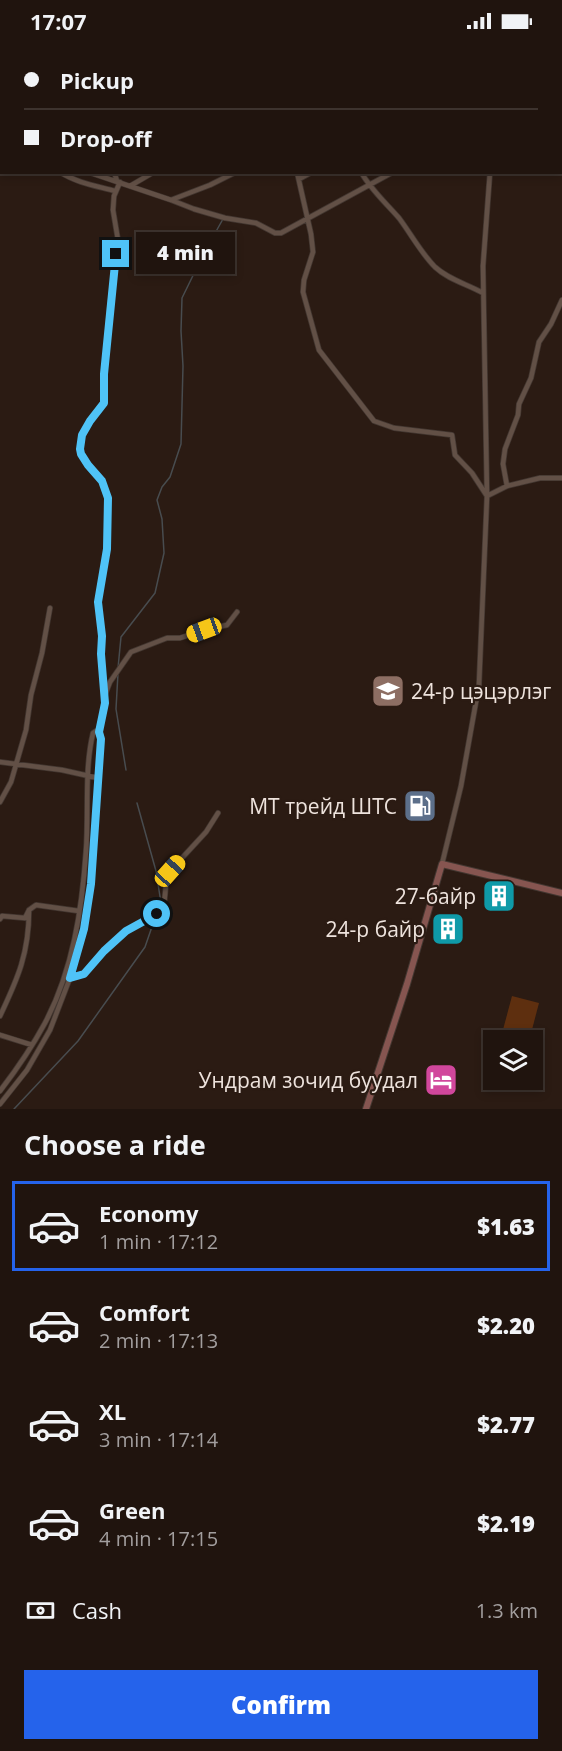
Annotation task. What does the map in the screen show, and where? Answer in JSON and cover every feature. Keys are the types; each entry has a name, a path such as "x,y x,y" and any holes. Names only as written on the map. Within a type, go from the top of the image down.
{"street":[{"path":"63,174 86,184 115,191"},
{"path":"94,174 194,209 225,218 256,223 275,233 287,231 389,174"},
{"path":"115,174 119,182"},
{"path":"130,186 151,174"},
{"path":"171,200 232,174"},
{"path":"298,174 313,252 304,280 303,292 319,350 374,421 394,428 452,435 455,455 472,473 487,496"},
{"path":"299,179 308,174"},
{"path":"362,174 368,186 399,218 435,266 456,281 483,292"},
{"path":"366,1109 407,984 442,864 461,786 479,685 487,496 484,232 490,174"},
{"path":"0,1104 27,1070 50,1030 70,978 84,929 91,884 101,739 99,732 104,712 102,636 98,594 107,549 108,498 102,481 88,465 80,449 82,435 104,403 104,374 118,240 113,210 115,191 119,182"},
{"path":"507,486 503,464 505,449 518,415 519,404 531,378 539,342 562,300"},
{"path":"487,496 507,486 540,478 562,478"},
{"path":"0,802 11,782 26,730 31,695 50,608"},
{"path":"104,698 110,682 130,652 167,638 180,638 227,625 237,612"},
{"path":"0,1091 22,1062 46,1021 65,975 78,925 86,850 87,775 93,732 99,732"},
{"path":"0,762 62,770 98,778"},
{"path":"70,978 84,974 126,931 161,912 170,871 206,832 218,813"},
{"path":"442,864 562,893"},
{"path":"0,919 2,916 25,918 29,910 36,905 79,911"},
{"path":"0,1016 20,972 29,930 29,910"},
{"path":"0,1035 32,1045"}],"shaded area":[{"path":"512,996 539,1003 532,1030 503,1030"}],"waterway":[{"path":"118,668 121,637 155,593 164,553 162,519 157,500 162,487 170,477 181,444 182,298 223,219"},
{"path":"118,673 116,709 126,770"},
{"path":"137,803 156,871 161,903 158,911"},
{"path":"14,1109 78,1041 145,947 155,918"}],"place":[{"name":"24-р цэцэрлэг","path":"388,691"},
{"name":"МТ трейд ШТС","path":"420,806"},
{"name":"27-байр","path":"499,896"},
{"name":"24-р байр","path":"448,929"},
{"name":"Ундрам зочид буудал","path":"441,1080"}],"route":[{"path":"116,254 104,374 104,403 82,435 80,449 88,465 102,481 108,498 107,549 98,594 105,703 99,732 101,739 91,884 84,929 70,978 84,974 126,931 157,914"}]}
